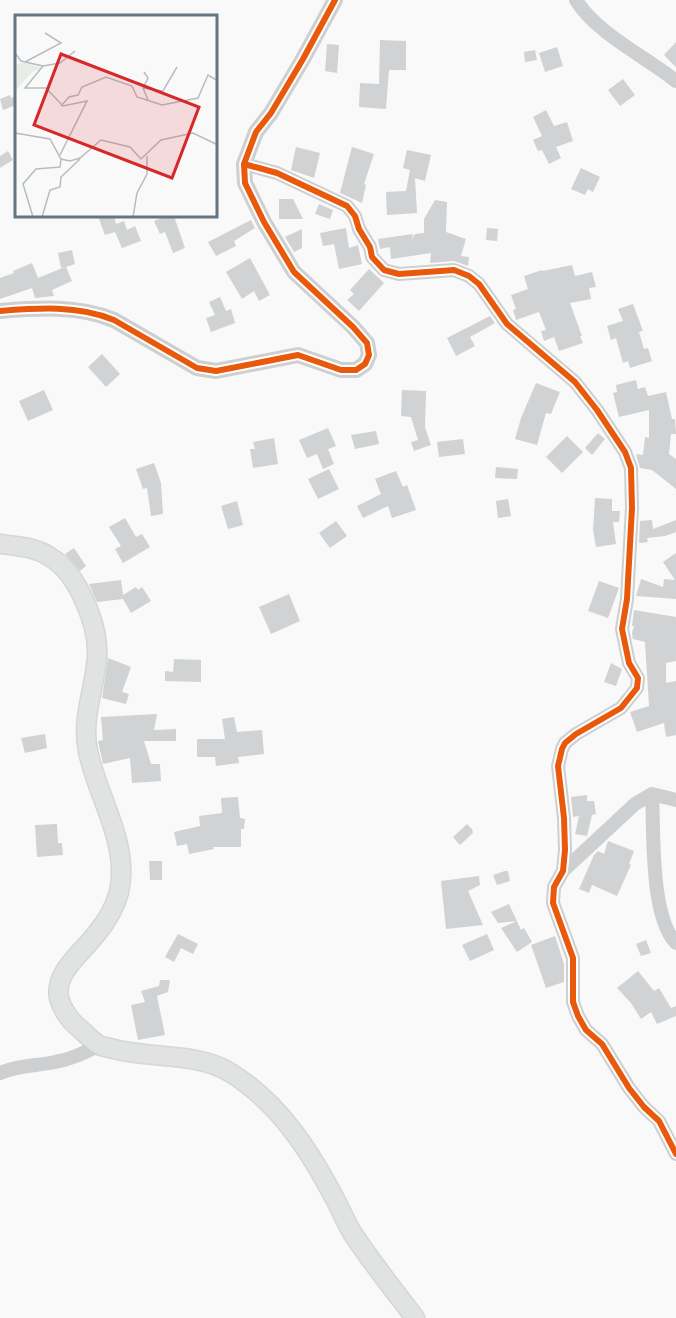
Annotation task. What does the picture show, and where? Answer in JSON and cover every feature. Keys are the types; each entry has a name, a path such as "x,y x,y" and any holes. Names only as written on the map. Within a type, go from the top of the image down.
{"main road":[{"path":"0,544 29,548 58,562 80,594 94,622 98,656 87,717 87,749 120,856 121,878 115,904 108,918 64,972 58,986 60,1001 66,1013 75,1025 99,1045 146,1056 203,1062 228,1071 275,1107 307,1150 352,1232 415,1318"}],"street":[{"path":"0,311 80,310 101,315 114,320 197,368 207,370 216,371 298,355 341,370 356,370 365,364 369,356 367,343 294,272 264,222 245,183 244,164 256,132 271,113 335,0"},
{"path":"576,0 597,24 623,45 676,81"},
{"path":"244,164 277,173 347,206 355,216 372,257 384,270 399,274 454,270 469,276 479,284 507,324 574,382 597,410 625,452 631,468 632,508 627,599 622,629 629,663 638,678 637,688 621,708 564,743 558,766 566,850 563,871"},
{"path":"652,794 658,903 676,943"},
{"path":"676,800 652,794 635,804 563,871 554,887 553,903 573,958 573,1002 578,1016 586,1030 602,1044 637,1098 660,1121 676,1154"},
{"path":"0,1073 9,1069 77,1057 99,1045"}],"building":[{"path":"380,40 406,41 406,70 389,70 386,109 359,107 360,83 379,84"},
{"path":"676,42 676,67 664,55"},
{"path":"327,44 339,45 337,73 325,71"},
{"path":"557,47 563,66 545,72 539,53"},
{"path":"535,50 537,60 525,62 524,52"},
{"path":"623,79 635,95 620,106 608,90"},
{"path":"15,96 15,105 3,110 0,99"},
{"path":"546,110 554,126 567,122 573,141 556,147 561,158 549,164 542,150 538,151 533,140 542,136 533,117"},
{"path":"296,147 320,153 314,178 291,170"},
{"path":"352,147 374,154 364,184 366,185 362,203 340,193"},
{"path":"407,150 431,155 425,181 415,178 417,213 387,215 386,192 406,191 410,170 403,168"},
{"path":"8,151 13,160 0,168 0,156"},
{"path":"581,168 600,177 593,192 588,189 585,195 571,189"},
{"path":"279,199 293,199 303,219 279,219"},
{"path":"435,200 447,202 446,232 466,239 461,256 469,257 468,266 454,261 430,263 431,253 391,259 390,247 380,249 378,239 413,234 412,239 415,234 424,233 424,219"},
{"path":"319,204 333,210 330,219 315,214"},
{"path":"99,218 114,218 116,224 124,221 127,230 135,226 141,241 122,248 115,232 105,235"},
{"path":"161,218 175,218 185,248 173,253 165,232 160,234 154,221"},
{"path":"251,220 255,228 234,241 236,246 216,256 208,242"},
{"path":"346,228 349,248 358,245 362,264 339,269 334,244 323,246 320,233"},
{"path":"487,228 498,229 497,241 486,240"},
{"path":"302,229 302,248 294,252 285,237"},
{"path":"72,250 75,264 66,267 72,281 52,290 54,296 35,298 32,288 0,299 0,278 32,263 38,278 65,267 61,268 58,253"},
{"path":"250,258 270,295 259,301 254,291 242,299 226,272"},
{"path":"572,265 575,276 592,272 596,287 589,288 591,299 570,303 583,343 559,351 554,337 544,341 541,331 546,330 539,312 516,320 513,310 516,309 511,295 528,289 524,276 542,270"},
{"path":"369,269 384,283 359,311 347,300 354,294 350,290"},
{"path":"220,297 226,311 231,309 235,323 211,332 206,318 215,315 209,302"},
{"path":"633,304 643,331 639,332 644,349 648,348 652,361 630,368 628,361 623,363 616,338 611,340 607,326 623,321 618,309"},
{"path":"490,316 495,323 470,337 475,346 456,356 447,338"},
{"path":"102,354 120,374 106,387 88,367"},
{"path":"636,380 638,389 645,387 648,396 666,392 672,419 675,419 676,434 671,434 669,454 676,459 676,489 652,470 640,468 636,454 643,455 645,437 649,438 649,410 619,417 613,393 617,392 616,385"},
{"path":"536,383 560,392 551,414 546,413 537,445 515,439"},
{"path":"44,390 53,410 28,421 19,401"},
{"path":"402,390 426,391 425,427 431,445 414,451 411,442 418,440 411,417 401,416"},
{"path":"328,428 336,446 328,449 334,464 323,469 317,454 307,458 299,440"},
{"path":"376,431 379,444 355,449 351,435"},
{"path":"598,433 605,439 592,455 585,448"},
{"path":"567,436 583,452 562,473 546,457"},
{"path":"274,438 278,464 253,468 250,449 255,449 253,442"},
{"path":"463,439 465,454 439,457 437,442"},
{"path":"154,463 161,483 163,514 151,516 147,488 143,489 136,469"},
{"path":"496,467 518,469 517,479 495,478"},
{"path":"329,469 339,489 318,499 308,479"},
{"path":"396,471 403,487 407,485 416,510 392,518 388,506 363,518 357,506 381,494 375,479"},
{"path":"595,498 612,499 612,511 620,511 619,522 613,522 616,544 596,547 593,530"},
{"path":"508,499 511,516 498,518 496,501"},
{"path":"237,501 243,525 228,529 221,506"},
{"path":"125,518 136,537 142,534 150,547 123,563 115,549 121,546 109,527"},
{"path":"652,520 653,529 676,520 676,532 647,538 648,542 639,543 640,521"},
{"path":"336,521 347,536 330,548 319,533"},
{"path":"74,548 86,566 80,571 65,554"},
{"path":"676,553 676,599 636,596 641,579 663,587 664,579 675,580 663,562"},
{"path":"121,580 123,595 136,587 138,590 142,587 151,601 131,613 123,599 97,602 89,584"},
{"path":"599,581 619,588 608,618 588,611"},
{"path":"289,594 300,621 271,634 259,607"},
{"path":"634,610 676,617 676,661 666,663 666,683 676,681 676,735 666,737 664,723 637,732 630,712 649,706 645,642 633,639"},
{"path":"108,658 131,667 122,692 129,694 126,704 102,698"},
{"path":"174,659 201,660 201,682 165,681 165,671 173,672"},
{"path":"611,663 622,669 616,686 604,682"},
{"path":"157,714 154,730 176,729 176,741 144,741 151,764 160,764 161,781 132,783 130,758 103,764 98,741 103,740 101,717"},
{"path":"234,717 237,732 262,730 264,754 238,757 239,763 216,766 215,757 197,757 197,739 225,739 222,719"},
{"path":"45,734 47,748 25,753 21,738"},
{"path":"587,795 587,801 594,801 596,814 592,815 587,836 575,834 579,816 573,817 571,797"},
{"path":"238,797 240,818 245,819 244,829 241,829 241,847 213,847 214,849 189,854 187,844 177,846 174,832 200,826 199,816 222,813 221,798"},
{"path":"57,824 58,843 62,843 63,855 37,857 35,825"},
{"path":"467,824 473,833 460,845 453,837"},
{"path":"608,841 634,851 629,864 631,865 617,896 592,885 589,893 579,889 594,855 598,851 604,854"},
{"path":"149,861 162,861 162,880 150,880"},
{"path":"508,871 510,881 497,885 493,875"},
{"path":"479,876 480,885 468,891 483,925 446,929 441,881"},
{"path":"509,904 517,921 498,923 491,912"},
{"path":"517,921 521,930 524,928 532,942 517,952 501,928"},
{"path":"178,934 198,944 193,954 181,948 174,962 165,957"},
{"path":"487,934 494,950 470,961 462,945"},
{"path":"555,936 564,964 564,982 546,988 531,945"},
{"path":"646,940 651,953 641,956 636,944"},
{"path":"638,971 654,991 659,988 671,1008 676,1006 676,1016 657,1024 651,1012 641,1019 631,1003 617,988"},
{"path":"160,980 170,980 168,992 157,996 165,1035 138,1040 131,1005 145,1002 141,991 159,986"}],"cycle path":[{"path":"0,311 58,309 100,315 114,320 197,368 216,371 298,355 341,370 356,370 365,364 369,355 367,343 294,272 264,222 245,183 244,164 256,132 271,113 335,0"},
{"path":"244,164 277,173 347,206 355,216 359,229 370,247 372,257 384,270 399,274 454,270 469,276 479,284 507,324 575,382 625,452 631,468 632,508 627,599 622,629 629,663 638,678 637,688 621,708 576,734 565,743 562,749 558,766 565,850 563,871 554,887 553,903 573,958 573,1002 578,1016 586,1030 602,1044 629,1088 659,1121 676,1154"}]}
